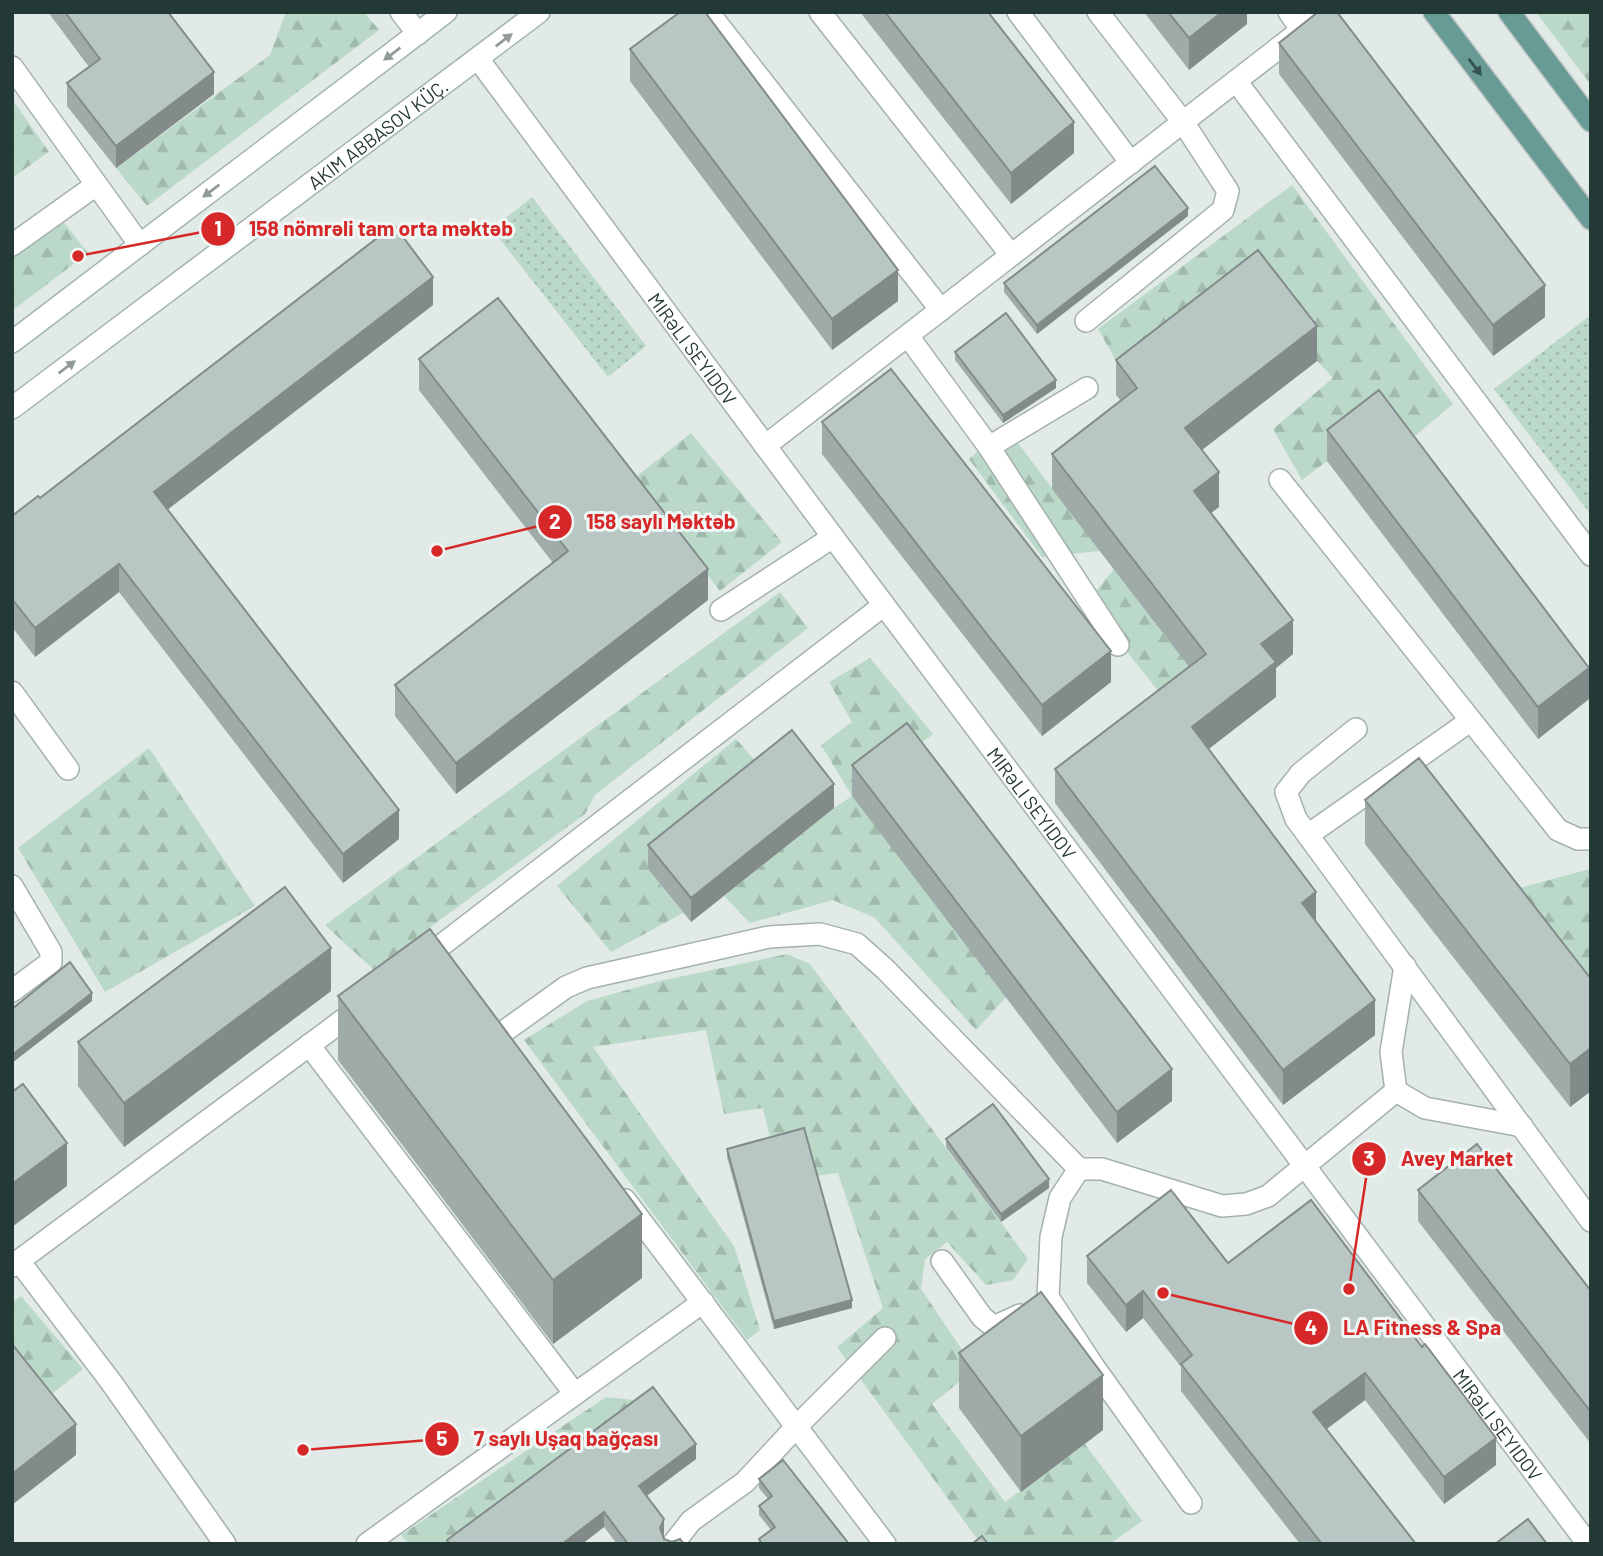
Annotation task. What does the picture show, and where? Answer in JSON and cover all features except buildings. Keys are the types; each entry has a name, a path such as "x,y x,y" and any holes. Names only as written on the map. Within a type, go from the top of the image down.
{"main road":[{"path":"1434,12 1591,219"},
{"path":"1508,12 1591,121"}],"street":[{"path":"401,12 418,34"},
{"path":"12,342 446,12"},
{"name":"AKIM ABBASOV KÜÇ.","path":"12,408 540,12"},
{"path":"708,12 941,310"},
{"path":"820,12 1011,255"},
{"path":"1018,12 1131,163"},
{"path":"1086,321 1223,209 1228,191 1183,122 1098,12"},
{"path":"1289,12 1302,30"},
{"path":"765,446 1325,12"},
{"name":"MIRƏLI SEYIDOV","path":"479,60 1588,1544"},
{"path":"12,67 140,245"},
{"path":"1237,81 1591,555"},
{"path":"12,245 96,185"},
{"path":"908,336 989,447 1118,645"},
{"path":"989,447 1087,388"},
{"path":"1280,480 1558,830 1578,839 1591,839"},
{"path":"721,610 833,537"},
{"path":"405,973 441,955 884,605"},
{"path":"12,692 68,769"},
{"path":"1308,835 1470,721"},
{"path":"1356,729 1301,773 1286,792 1296,819 1591,1221"},
{"path":"12,886 51,952 51,962 12,991"},
{"path":"484,1014 503,1040 566,987 587,978 769,937 820,934 857,944 886,970 1079,1169 1102,1169 1222,1206 1246,1204 1268,1196 1396,1091"},
{"path":"1396,1091 1391,1052 1405,966"},
{"path":"225,1544 111,1382 15,1263 373,997"},
{"path":"309,1045 575,1394"},
{"path":"1396,1091 1425,1108 1522,1126"},
{"path":"1079,1169 1060,1198 1051,1237 1048,1297 1094,1367 1191,1503"},
{"path":"613,1185 885,1544"},
{"path":"942,1261 982,1317 994,1327 1012,1321 1048,1297"},
{"path":"377,1541 703,1302"},
{"path":"673,1544 691,1521 745,1482 885,1338"}],"green space":[{"path":"286,12 364,12 379,30 147,206 116,168 270,55"},
{"path":"1536,12 1591,12 1591,85"},
{"path":"12,99 49,152 12,178"},
{"path":"1292,185 1453,404 1399,449 1379,422 1302,480 1273,429 1333,378 1317,361 1129,384 1098,329"},
{"path":"532,197 646,346 608,377 492,229"},
{"path":"59,216 88,253 12,311 12,249"},
{"path":"1588,317 1591,320 1591,515 1494,389"},
{"path":"1005,426 1100,551 1042,557 969,459"},
{"path":"691,433 782,542 720,591 632,480"},
{"path":"1114,569 1195,675 1163,697 1087,602"},
{"path":"780,592 808,628 595,795 585,814 373,969 325,925"},
{"path":"870,658 933,734 907,754 1006,997 976,1030 875,918 833,900 750,923 724,896 852,796 821,745 852,722 829,682"},
{"path":"736,739 767,774 648,869 683,913 611,952 557,886"},
{"path":"149,748 255,906 105,992 18,848"},
{"path":"1591,870 1591,979 1519,888"},
{"path":"787,954 810,964 1028,1259 1013,1280 986,1285 947,1242 925,1259 921,1289 975,1369 932,1404 1005,1502 1085,1444 1142,1521 1110,1544 981,1544 837,1347 883,1308 838,1173 815,1176 772,1145 763,1108 724,1114 706,1030 593,1047 734,1246 760,1330 747,1340 524,1040 587,1001 660,981"},
{"path":"21,1296 83,1369 37,1406 12,1375 12,1303"},
{"path":"606,1397 653,1402 463,1544 408,1544 401,1535"}],"place":[{"name":"158 nömrəli tam orta məktəb","path":"78,256"},
{"name":"158 saylı Məktəb","path":"437,551"},
{"name":"Avey Market","path":"1349,1289"},
{"name":"LA Fitness & Spa","path":"1163,1293"},
{"name":"7 saylı Uşaq bağçası","path":"303,1450"}]}
